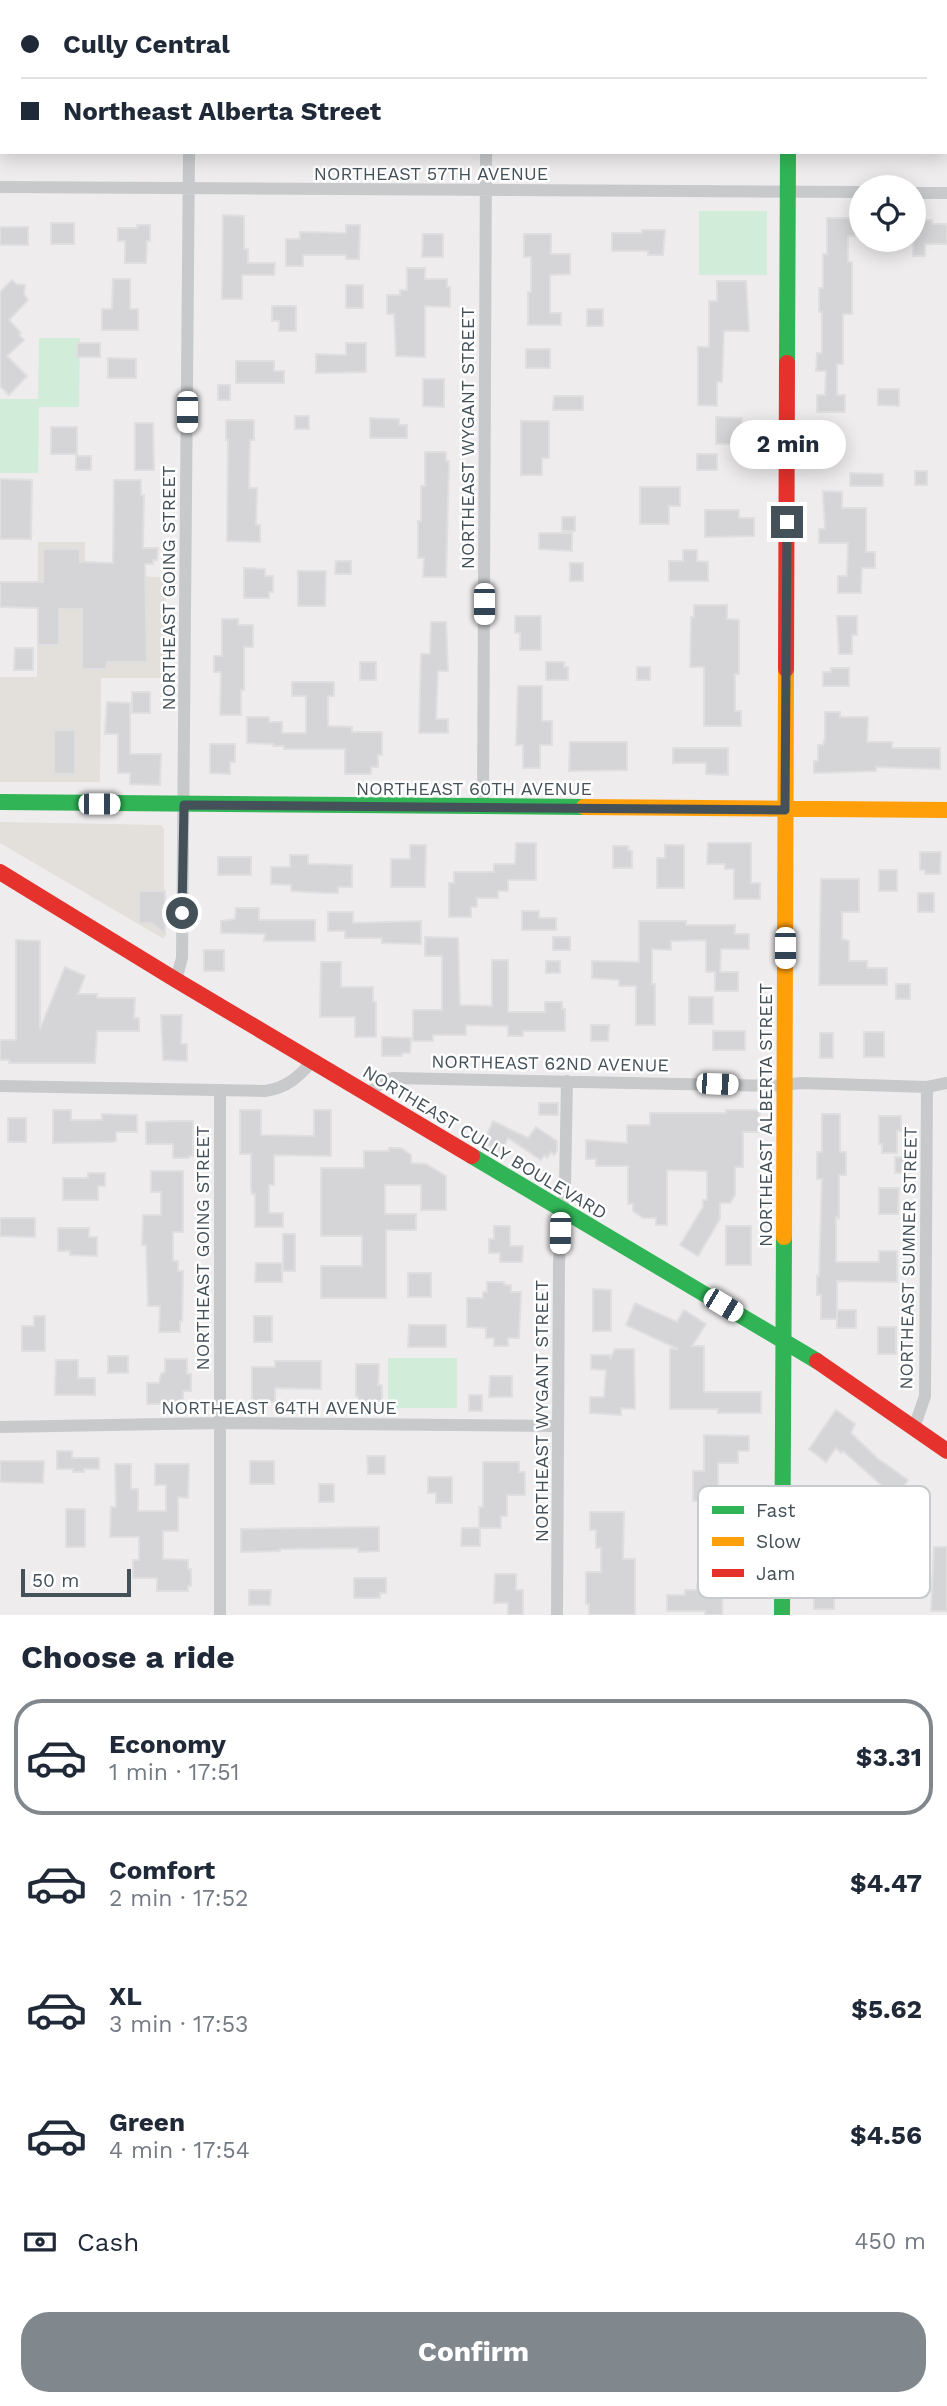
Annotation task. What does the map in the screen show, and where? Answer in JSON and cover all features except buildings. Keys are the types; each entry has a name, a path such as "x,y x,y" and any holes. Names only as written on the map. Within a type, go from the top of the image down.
{"street":[{"name":"NORTHEAST GOING STREET","path":"176,981 182,958 189,154"},
{"name":"NORTHEAST WYGANT STREET","path":"483,807 486,154"},
{"name":"NORTHEAST ALBERTA STREET","path":"782,1486 788,154"},
{"name":"NORTHEAST 57TH AVENUE","path":"0,187 849,192"},
{"path":"926,193 947,193"},
{"name":"NORTHEAST 60TH AVENUE","path":"0,802 947,810"},
{"name":"NORTHEAST CULLY BOULEVARD","path":"0,872 176,981 838,1374 947,1451"},
{"path":"0,1086 277,1089 294,1081 312,1062"},
{"name":"NORTHEAST 62ND AVENUE","path":"368,1094 384,1080 394,1078 927,1087 947,1083"},
{"name":"NORTHEAST WYGANT STREET","path":"556,1615 559,1262 567,1081"},
{"name":"NORTHEAST SUMNER STREET","path":"914,1428 925,1396 927,1087"},
{"name":"NORTHEAST GOING STREET","path":"220,1090 220,1615"},
{"name":"NORTHEAST 64TH AVENUE","path":"0,1427 220,1423 558,1426"}],"shaded area":[{"path":"38,542 85,542 85,561 103,562 104,576 166,577 165,678 101,678 100,782 0,782 0,677 37,677"},
{"path":"0,822 161,825 164,829 164,939 0,843"}],"green space":[{"path":"699,211 767,211 767,275 699,275"},
{"path":"39,338 80,338 79,407 39,407 38,473 0,473 0,399 38,399"},
{"path":"388,1358 457,1358 457,1408 388,1408"}],"traffic: fast":[{"path":"787,363 788,154"},
{"path":"0,802 584,807"},
{"path":"472,1156 817,1361"},
{"path":"783,1486 784,1237"},
{"path":"782,1598 782,1615"}],"traffic: slow":[{"path":"784,1237 786,669"},
{"path":"584,807 947,810"}],"traffic: jam":[{"path":"786,669 787,363"},
{"path":"0,872 472,1156"},
{"path":"817,1361 947,1451"}],"route":[{"path":"182,913 184,805 785,810 787,522"}]}
